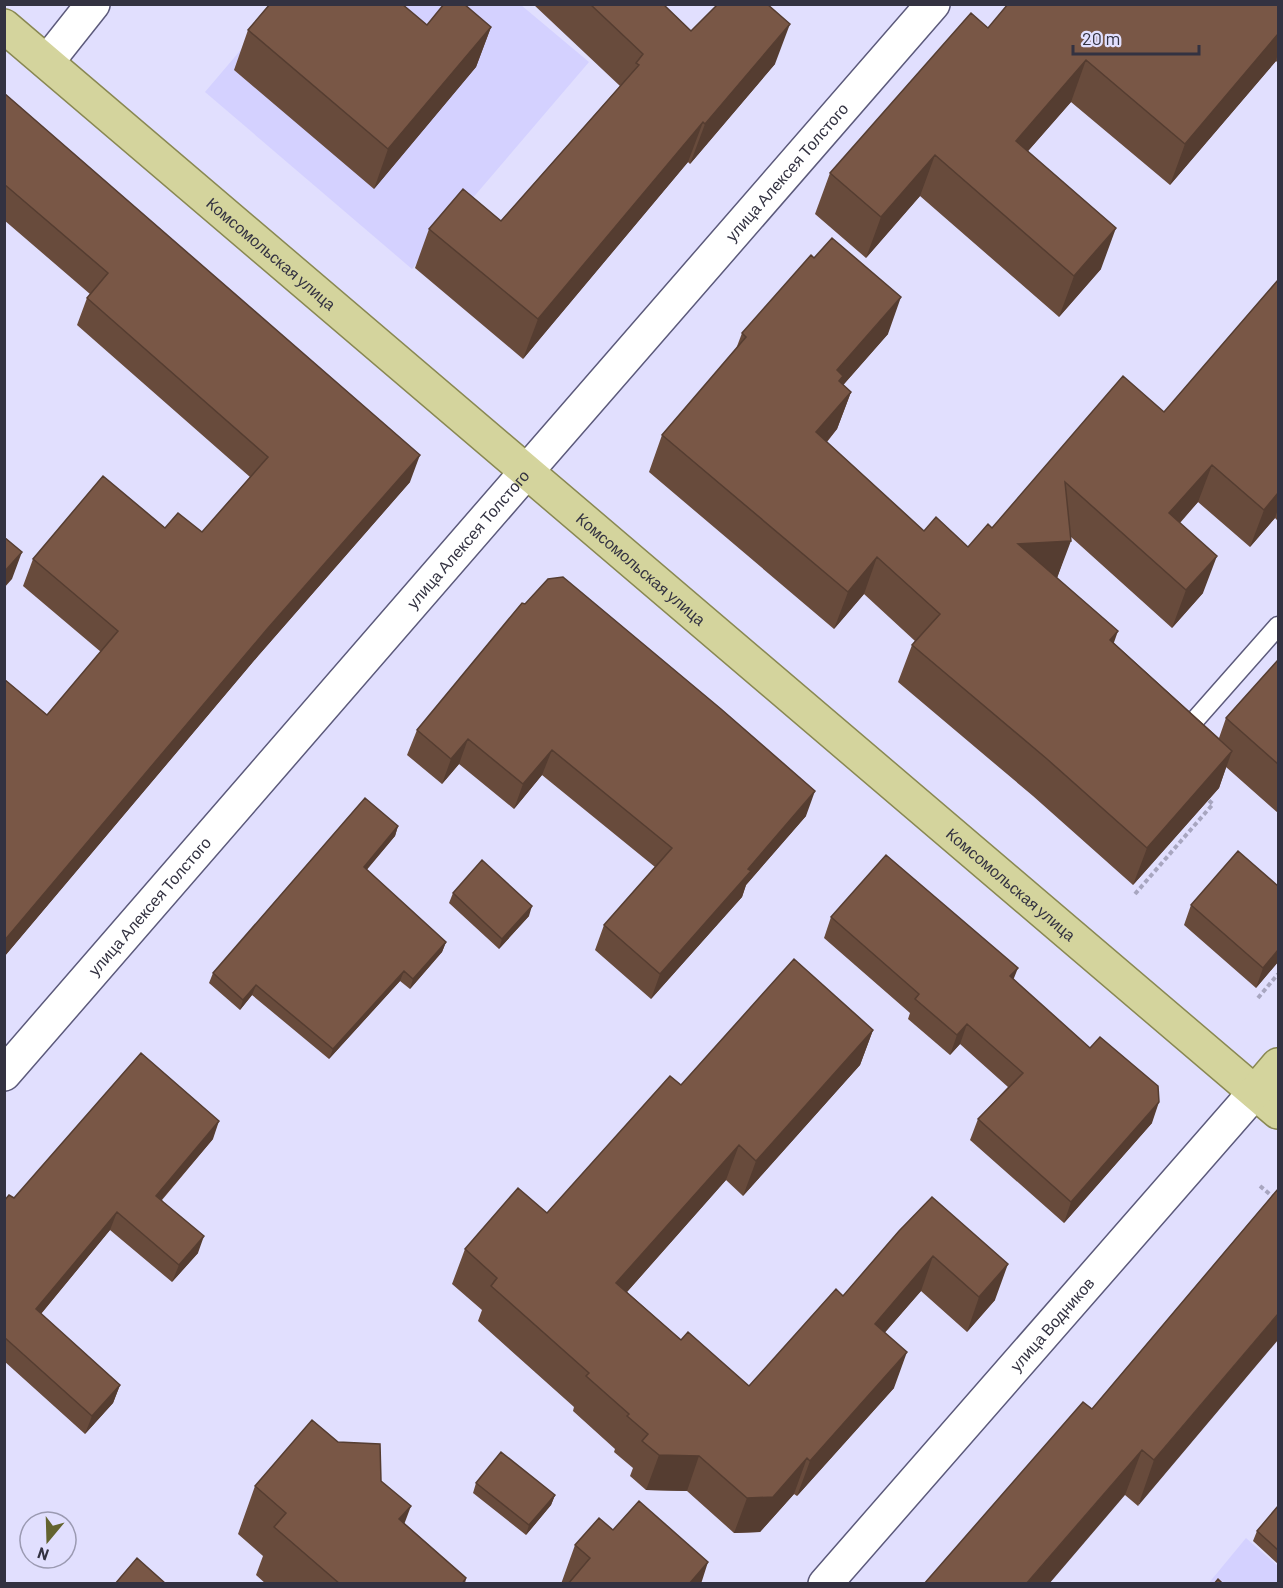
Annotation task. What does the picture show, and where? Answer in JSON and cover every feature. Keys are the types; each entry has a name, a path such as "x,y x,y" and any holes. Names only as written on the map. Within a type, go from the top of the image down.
{"main road":[{"name":"Комсомольская улица","path":"4,26 1267,1102"},
{"name":"улица Водников","path":"1267,1102 1278,1065"}],"street":[{"path":"47,62 93,4"},
{"name":"улица Алексея Толстого","path":"4,1074 933,4"},
{"name":"улица Водников","path":"825,1584 1267,1102"}],"lane":[{"path":"1179,738 1278,626"}],"path":[{"path":"1135,894 1213,804 1204,797"},
{"path":"1258,998 1278,974"},
{"path":"1260,1186 1278,1201"}],"shaded area":[{"path":"279,5 521,5 589,62 412,269 205,92"},
{"path":"1246,1538 1278,1566 1278,1583 1208,1584"}],"building":[{"path":"270,4 402,4 427,25 444,4 464,4 491,27 388,149 248,30"},
{"path":"590,4 663,4 691,31 718,4 767,4 790,24 705,124 703,122 538,319 429,229 463,189 501,221 639,65 636,63 643,54"},
{"path":"1008,4 1278,4 1278,34 1185,144 1086,60 1016,141 1116,228 1074,276 935,155 881,217 830,173 971,13 988,28"},
{"path":"4,93 420,455 268,628 4,941 4,679 47,715 118,631 33,559 103,476 165,528 178,513 202,532 268,457 87,298 108,273 4,184"},
{"path":"832,238 901,297 837,370 843,376 839,381 851,392 816,432 924,531 936,517 968,547 988,524 992,528 1123,376 1164,412 1278,280 1278,493 1264,510 1212,465 1169,513 1217,556 1186,590 1065,482 1071,541 1018,544 1118,631 1110,640 1232,751 1147,848 1047,759 912,645 940,614 877,557 848,592 662,435 746,337 742,333 811,255 814,258"},
{"path":"4,537 22,552 4,572"},
{"path":"563,577 815,791 748,869 751,871 660,974 604,925 672,848 552,750 523,784 468,739 451,759 417,730 522,603 525,604 548,579"},
{"path":"1278,660 1278,764 1226,718"},
{"path":"365,798 398,826 364,867 446,942 413,979 404,971 333,1049 256,985 243,1000 213,973"},
{"path":"1238,851 1278,886 1278,950 1263,968 1191,905"},
{"path":"886,855 1018,968 1010,976 1090,1048 1100,1037 1158,1086 1159,1102 1071,1202 978,1119 1023,1073 967,1024 957,1035 915,999 919,994 831,917"},
{"path":"482,860 532,906 502,939 453,893"},
{"path":"794,959 873,1030 756,1161 739,1145 616,1283 681,1340 688,1332 749,1386 836,1289 843,1296 899,1231 932,1197 1008,1264 979,1297 933,1256 875,1324 907,1352 810,1461 807,1458 773,1497 747,1498 699,1456 659,1455 642,1441 648,1434 586,1376 589,1373 491,1286 497,1278 465,1249 518,1188 547,1213 670,1076 681,1085"},
{"path":"141,1053 219,1121 156,1196 204,1236 179,1265 117,1212 36,1309 120,1385 92,1416 4,1337 4,1201 9,1195 14,1198"},
{"path":"1278,1189 1278,1314 1154,1460 1142,1450 1026,1584 924,1584 1083,1402 1092,1409"},
{"path":"312,1420 338,1442 380,1444 381,1481 411,1506 399,1519 466,1578 462,1584 340,1584 274,1527 286,1513 255,1486"},
{"path":"501,1452 555,1495 529,1525 476,1483"},
{"path":"639,1501 708,1562 689,1584 568,1584 590,1558 575,1545 599,1518 613,1530"},
{"path":"1278,1506 1278,1550 1257,1531"},
{"path":"137,1558 166,1584 115,1584"}]}
